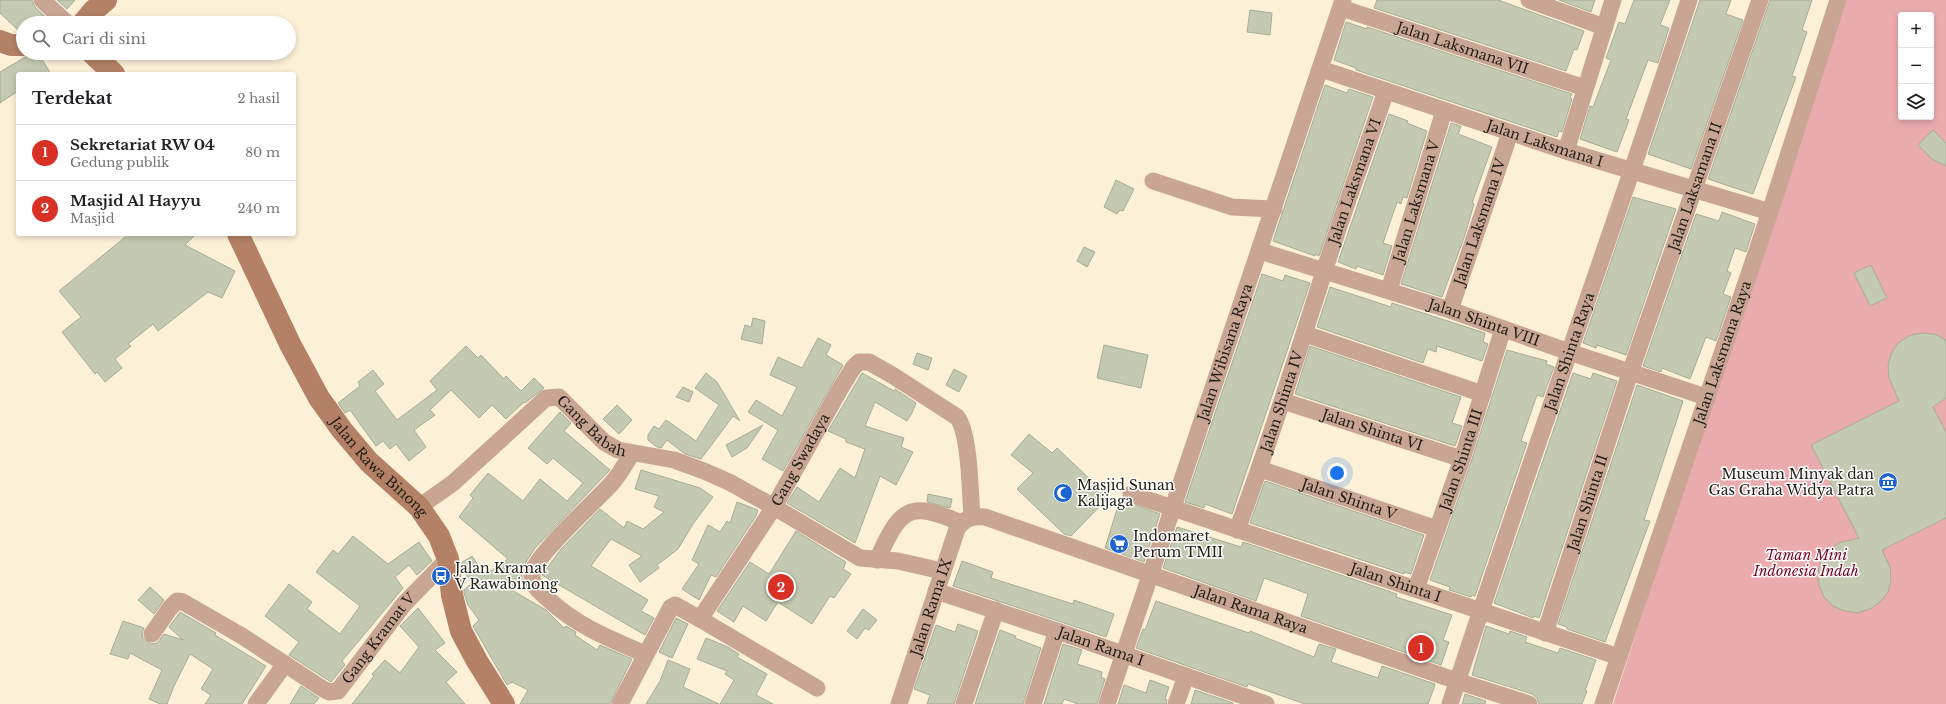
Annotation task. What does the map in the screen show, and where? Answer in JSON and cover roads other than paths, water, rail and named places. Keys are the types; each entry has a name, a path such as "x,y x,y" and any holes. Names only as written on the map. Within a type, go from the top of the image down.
{"main road":[{"path":"88,16 93,10 106,0"},
{"path":"99,60 112,72"},
{"name":"Jalan Rawa Binong","path":"239,236 290,344 319,398 342,430 369,462 418,508 439,536 448,559 452,595 461,631 477,661 504,704"}],"street":[{"path":"42,0 59,16"},
{"path":"1529,0 1604,27"},
{"path":"1566,151 1613,0"},
{"name":"Jalan Shinta Raya","path":"1450,704 1569,352 1632,172 1689,0"},
{"name":"Jalan Laksamana II","path":"1630,373 1760,0"},
{"name":"Jalan Laksmana Raya","path":"1603,704 1770,212 1838,0"},
{"name":"Jalan Wibisana Raya","path":"1107,704 1342,4"},
{"name":"Jalan Laksmana VII","path":"1342,4 1585,88"},
{"name":"Jalan Laksmana I","path":"1321,69 1566,151 1632,172 1695,189 1770,212"},
{"name":"Jalan Laksmana VI","path":"1324,272 1386,91"},
{"name":"Jalan Laksmana V","path":"1389,290 1444,111"},
{"name":"Jalan Laksmana IV","path":"1450,310 1510,133"},
{"path":"1153,180 1232,207 1274,209"},
{"name":"Jalan Shinta VIII","path":"1260,252 1389,290 1630,373 1706,397"},
{"name":"Jalan Shinta IV","path":"1237,530 1283,401 1324,272"},
{"name":"Jalan Shinta III","path":"1416,589 1462,459 1503,329"},
{"path":"1305,334 1483,394"},
{"name":"Gang Swadaya","path":"700,619 774,507 853,368 859,362 869,362 946,409 961,422 967,452 966,520"},
{"name":"Jalan Shinta II","path":"1545,633 1630,373"},
{"name":"Gang Babah","path":"418,508 453,482 546,398 551,396 562,399 604,442 618,450 674,460 729,482 860,558 898,561 942,571"},
{"name":"Jalan Shinta VI","path":"1283,401 1462,459"},
{"path":"632,452 614,480 574,521 537,563 532,573 533,583 564,614 589,629 645,654"},
{"name":"Jalan Shinta V","path":"1260,469 1437,529"},
{"name":"Jalan Shinta I","path":"1131,494 1618,657"},
{"name":"Jalan Rama Raya","path":"876,560 891,529 905,515 925,510 966,520 985,517 1151,576 1529,704"},
{"name":"Jalan Rama IX","path":"900,704 957,528 966,520"},
{"name":"Gang Kramat V","path":"285,664 323,689 329,692 338,691 404,604 448,559"},
{"name":"Jalan Rama I","path":"936,591 996,610 1186,676 1246,701 1266,704"},
{"path":"152,634 170,608 177,601 182,602 242,636 285,664 256,704"},
{"path":"620,704 671,607 675,606 700,619 816,688"},
{"path":"964,704 996,610"},
{"path":"1033,704 1057,631"},
{"path":"1176,704 1186,676"}],"place":[{"name":"Museum Minyak dan Gas Graha Widya Patra","path":"1888,482"},
{"name":"Masjid Sunan Kalijaga","path":"1063,493"},
{"name":"Indomaret Perum TMII","path":"1119,544"},
{"name":"Jalan Kramat V Rawabinong","path":"441,576"},
{"name":"Masjid Al Hayyu","path":"781,587"},
{"name":"Sekretariat RW 04","path":"1421,648"}],"park label":[{"name":"Taman Mini Indonesia Indah","path":"1806,564"}]}
